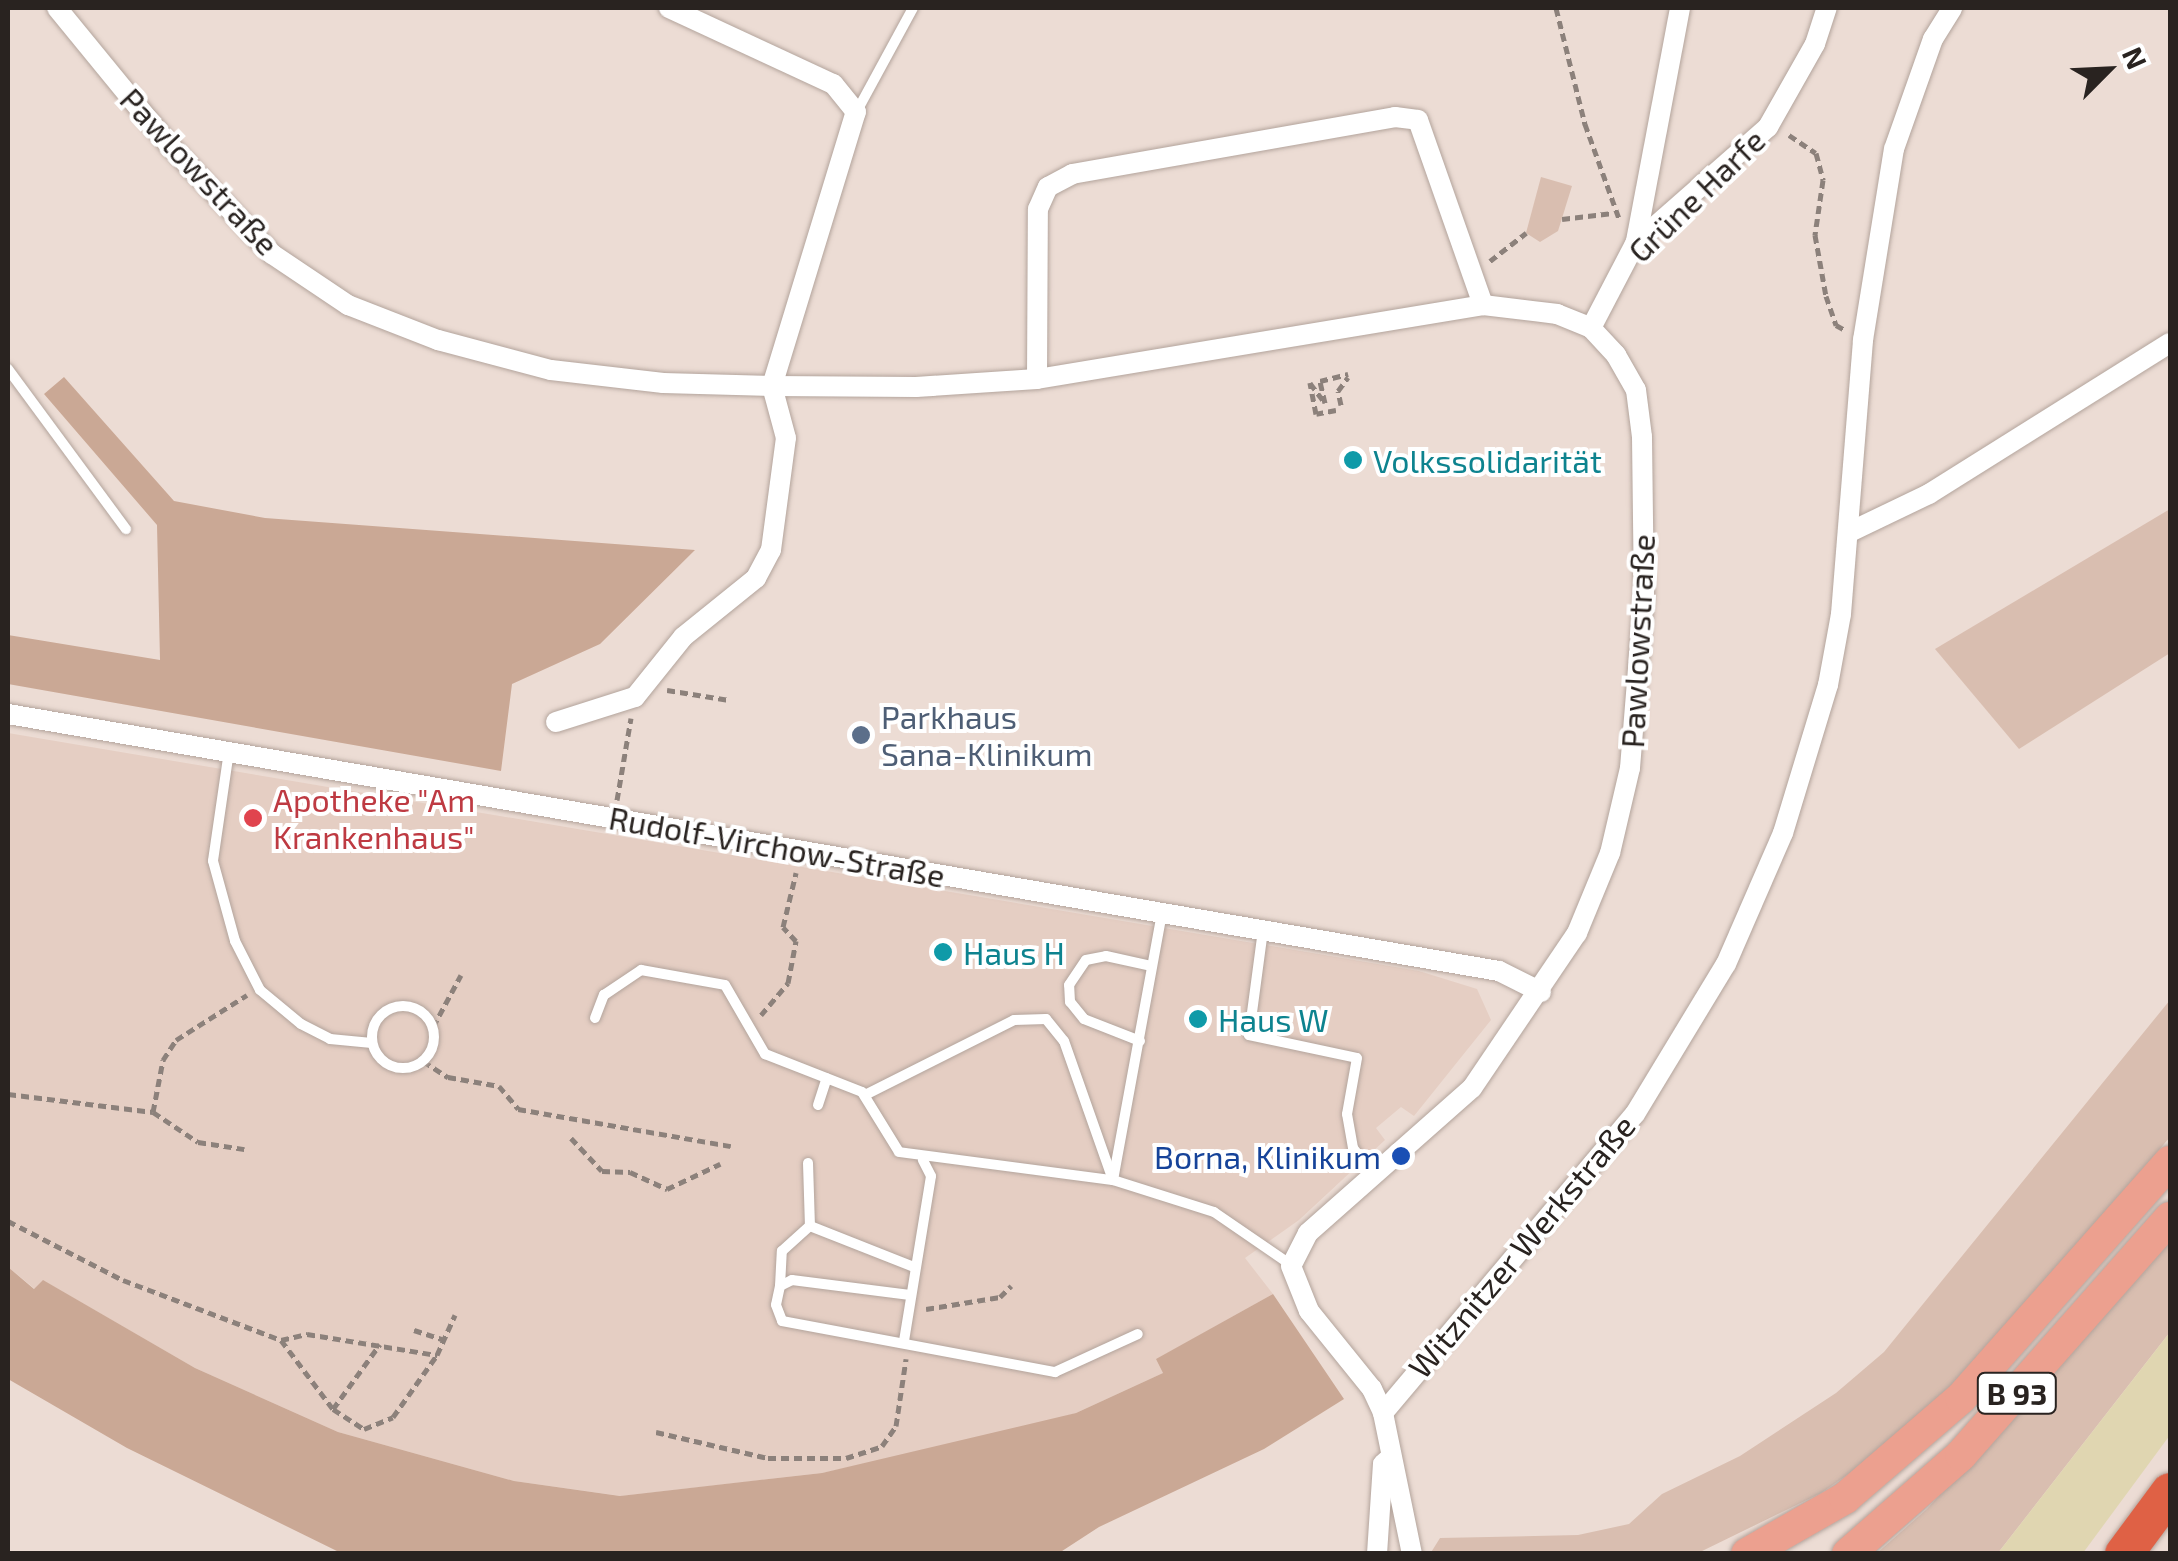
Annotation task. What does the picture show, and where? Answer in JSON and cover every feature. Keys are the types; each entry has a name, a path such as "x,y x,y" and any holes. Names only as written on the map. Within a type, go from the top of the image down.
{"highway":[{"path":"2124,1554 2170,1492"}],"main road":[{"name":"B 93","path":"1747,1554 1845,1498 1961,1398 2170,1162"},
{"name":"B 93","path":"1848,1554 1961,1455 2170,1218"}],"street":[{"name":"Pawlowstraße","path":"57,8 170,146 272,254 348,305 438,340 550,370 663,383 916,387 1038,379 1483,305 1556,314 1591,328 1616,355 1638,406 1644,485 1640,692 1610,853 1577,933 1542,992 1472,1088 1376,1178 1308,1233 1292,1266"},
{"path":"556,722 634,697 683,637 756,578 771,550 786,438 772,386 856,112 833,84 669,8"},
{"path":"1636,244 1680,8"},
{"name":"Grüne Harfe","path":"1591,328 1636,244 1768,126 1814,44 1826,8"},
{"name":"Witznitzer Werkstraße","path":"1383,1413 1635,1114 1726,964 1783,833 1814,737 1841,614 1863,340 1894,149 1933,39 1952,8"},
{"path":"1038,379 1038,209 1048,186 1072,174 1395,118 1418,120 1483,305"},
{"path":"1850,532 1929,494 2170,344"},
{"name":"Rudolf-Virchow-Straße","path":"8,714 1499,970 1542,992"},
{"path":"1292,1266 1309,1311 1372,1389 1383,1413 1412,1554"},
{"path":"1377,1554 1383,1464 1390,1458"}],"lane":[{"path":"856,112 913,8"},
{"path":"8,369 126,529"},
{"path":"229,752 215,883 260,990 330,1039 372,1043 392,1066 423,1061 432,1048 432,1028 420,1011 400,1006 382,1014 372,1043"},
{"path":"1113,1180 1162,912"},
{"path":"1263,930 1250,1035 1357,1058 1347,1114 1353,1148 1376,1178"},
{"path":"1140,1041 1084,1019 1070,1002 1069,985 1086,960 1106,956 1152,966"},
{"path":"595,1018 604,994 622,978 664,970 725,985 765,1054 865,1095 899,1152 922,1160 1113,1180 1214,1212 1292,1266"},
{"path":"865,1095 1014,1020 1046,1020 1064,1041 1113,1180"},
{"path":"818,1105 826,1078"},
{"path":"907,1342 909,1302 930,1176 922,1160"},
{"path":"808,1163 810,1226 782,1252 776,1304 782,1321 1054,1372 1138,1334"},
{"path":"810,1226 914,1267"},
{"path":"780,1286 808,1280 909,1302"}],"path":[{"path":"1556,8 1614,212 1636,244"},
{"path":"1768,126 1816,153 1823,180 1816,235 1826,296 1836,326 1863,340"},
{"path":"1562,219 1614,212"},
{"path":"1474,276 1526,233"},
{"path":"1348,376 1338,390 1338,407 1316,414 1310,383 1325,403 1320,381 1348,376"},
{"path":"643,686 728,700"},
{"path":"618,797 627,746"},
{"path":"749,1024 788,983 796,942 783,927 801,850"},
{"path":"432,1028 461,975"},
{"path":"153,1112 164,1060 176,1040 260,990"},
{"path":"423,1061 448,1077 499,1086 518,1109 731,1146"},
{"path":"8,1094 153,1112 198,1142 244,1149"},
{"path":"570,1138 602,1172 630,1172 667,1189 720,1164"},
{"path":"8,1221 124,1280 281,1340 333,1408 364,1429 380,1425 407,1402 437,1355 455,1315"},
{"path":"909,1302 1000,1296 1011,1286"},
{"path":"414,1330 444,1340"},
{"path":"281,1340 307,1334 437,1355"},
{"path":"656,1432 768,1458 846,1458 882,1446 896,1426 907,1342"},
{"path":"333,1408 380,1344"}],"shaded area":[{"path":"1541,177 1572,186 1558,231 1540,242 1526,233"},
{"path":"64,377 174,501 265,518 695,550 600,644 512,684 501,771 8,684 8,635 160,660 157,525 44,394"},
{"path":"2170,509 2170,653 2019,749 1935,649"},
{"path":"8,733 1419,971 1477,989 1491,1020 1414,1116 1401,1107 1376,1128 1385,1140 1299,1220 1245,1258 1273,1294 1157,1359 1163,1373 1076,1413 1004,1434 822,1473 621,1496 514,1481 338,1432 195,1368 44,1281 35,1289 8,1267"},
{"path":"2170,1000 2170,1137 1980,1360 1896,1441 1821,1493 1698,1553 1430,1554 1440,1538 1578,1535 1629,1524 1662,1494 1740,1456 1836,1393 1884,1352"},
{"path":"2170,1240 2170,1332 1998,1553 1876,1554 1927,1509"},
{"path":"8,1267 34,1289 43,1280 195,1368 338,1432 514,1481 620,1496 822,1473 1076,1413 1163,1373 1156,1359 1273,1294 1344,1399 1264,1449 1099,1527 1059,1553 341,1553 127,1448 8,1379"}],"sand":[{"path":"2170,1332 2170,1435 2083,1553 1998,1553"}],"place":[{"name":"Volkssolidarität","path":"1353,460"},
{"name":"Parkhaus Sana-Klinikum","path":"861,735"},
{"name":"Apotheke \"Am Krankenhaus\"","path":"253,818"},
{"name":"Haus H","path":"943,952"},
{"name":"Haus W","path":"1198,1019"},
{"name":"Borna, Klinikum","path":"1401,1156"}]}
